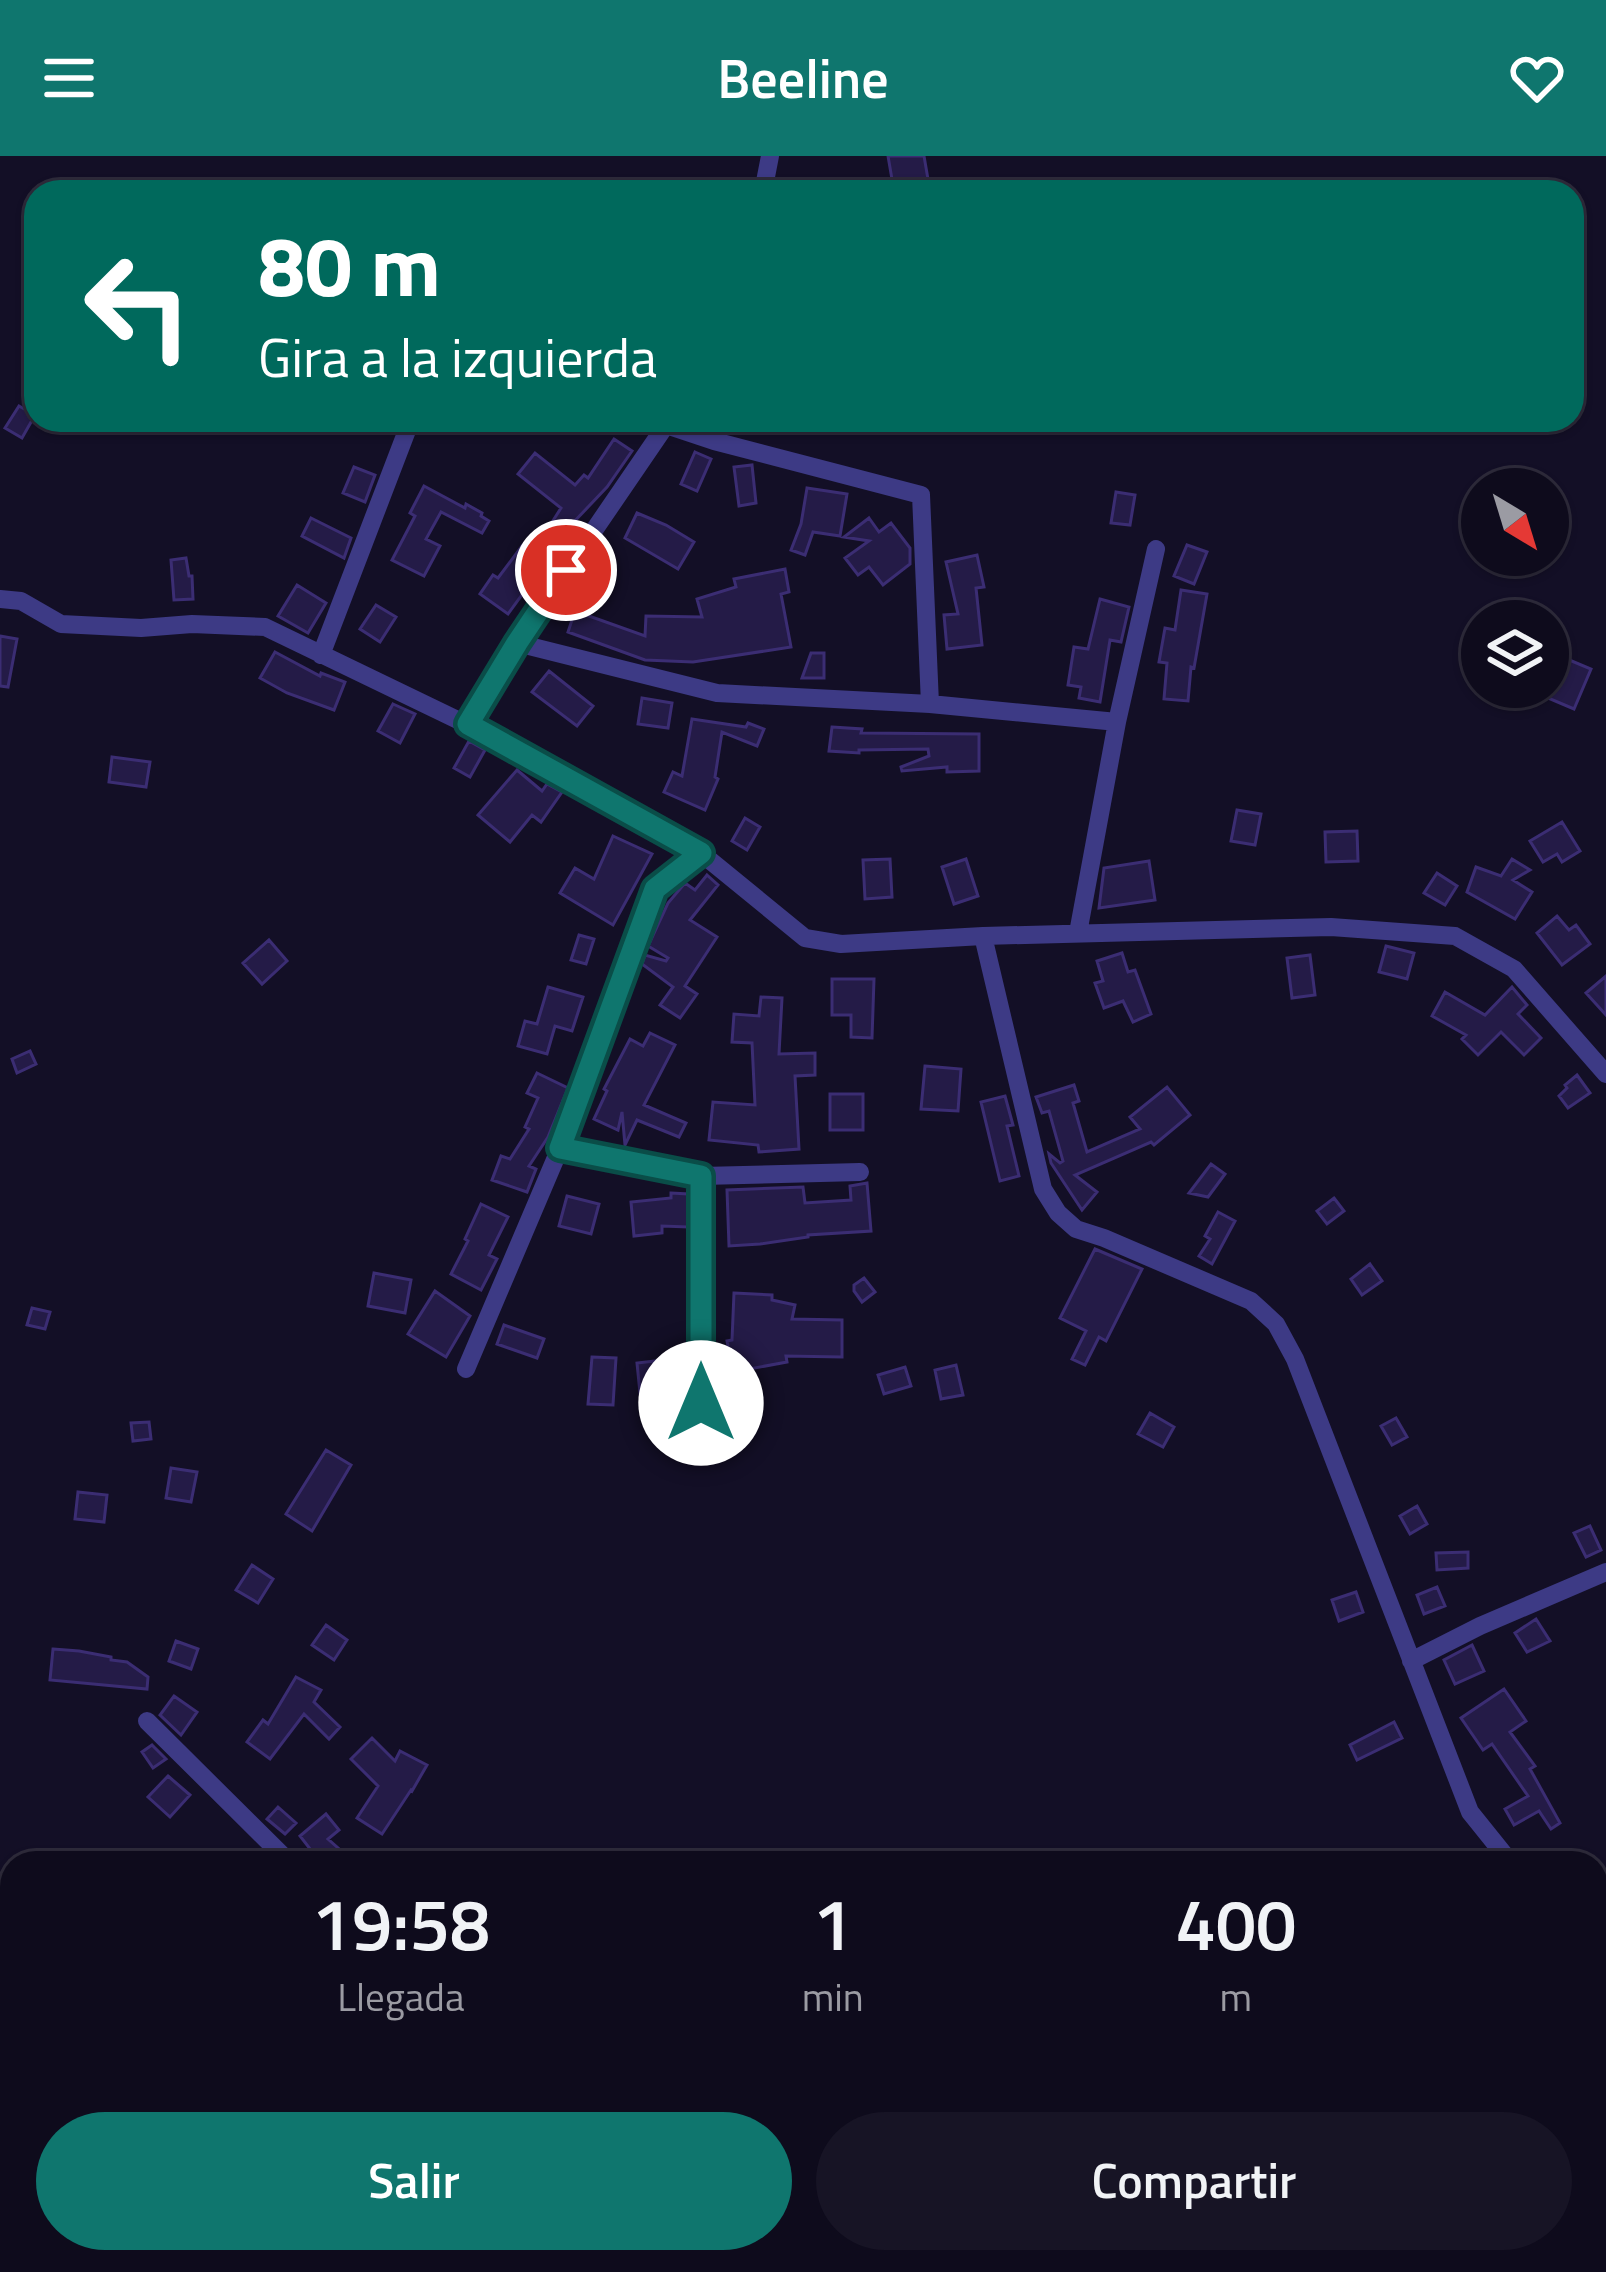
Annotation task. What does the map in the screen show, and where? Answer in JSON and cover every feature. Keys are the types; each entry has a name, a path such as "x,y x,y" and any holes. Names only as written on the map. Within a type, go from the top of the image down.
{"street":[{"path":"321,655 406,432"},
{"path":"468,724 517,643 661,432"},
{"path":"687,432 921,495 930,704"},
{"path":"714,441 716,432"},
{"path":"1078,933 1117,722 1156,549"},
{"path":"0,599 21,601 61,624 265,627 468,724 701,853 805,938 841,944 1331,927 1455,936 1514,969 1606,1075"},
{"path":"517,643 717,692 930,704 1117,722"},
{"path":"466,1369 560,1148 655,889 701,853"},
{"path":"982,936 1043,1189 1058,1213 1076,1229 1251,1301 1276,1324 1295,1359 1469,1812 1501,1851"},
{"path":"560,1148 701,1176 860,1172"},
{"path":"701,1176 701,1403"},
{"path":"1412,1661 1606,1572"},
{"path":"147,1721 278,1851"}],"building":[{"path":"888,156 924,156 928,180 892,180"},
{"path":"19,406 24,409 22,438 5,428"},
{"path":"614,439 632,451 607,487 571,525 576,528 535,590 529,585 508,614 480,594 522,546 532,554 561,508 518,474 535,453 575,485 584,475 588,478"},
{"path":"695,452 711,459 697,491 681,484"},
{"path":"752,465 756,503 739,506 734,467"},
{"path":"354,467 375,475 365,502 343,493"},
{"path":"424,486 465,508 466,504 489,521 482,533 441,512 426,539 440,546 424,576 392,560 415,516 410,513"},
{"path":"807,488 847,494 840,536 813,532 805,555 791,550"},
{"path":"1116,492 1135,495 1130,525 1111,523"},
{"path":"637,513 694,542 678,569 625,538"},
{"path":"311,518 351,538 344,558 302,536"},
{"path":"869,518 879,532 891,523 910,548 910,564 883,585 869,567 858,575 845,558 869,541 844,537"},
{"path":"1187,545 1207,552 1194,584 1174,576"},
{"path":"977,555 984,587 976,588 982,645 947,649 944,615 958,614 946,562"},
{"path":"186,558 193,599 174,600 171,560"},
{"path":"785,569 789,592 781,594 791,647 693,662 645,660 568,632 575,611 645,636 646,616 702,617 697,599 736,587 734,579"},
{"path":"297,585 326,603 308,633 278,616"},
{"path":"1181,590 1207,594 1188,701 1164,699 1167,663 1159,662 1165,628 1175,630"},
{"path":"1100,599 1129,607 1121,642 1110,640 1100,702 1079,698 1081,687 1068,685 1074,647 1088,649"},
{"path":"376,605 396,617 380,642 360,629"},
{"path":"0,636 17,639 8,687 0,686"},
{"path":"275,652 320,676 345,682 334,710 260,678"},
{"path":"811,653 824,653 824,678 802,678"},
{"path":"1569,660 1591,669 1574,709 1569,707"},
{"path":"549,671 593,706 577,726 532,692"},
{"path":"642,698 672,703 668,728 638,724"},
{"path":"393,704 415,714 400,743 378,731"},
{"path":"692,719 746,727 748,723 764,729 757,746 722,732 718,779 705,810 664,792 673,772 682,776"},
{"path":"832,727 862,729 861,733 979,734 979,771 947,772 947,767 902,771 901,767 929,756 928,749 829,751"},
{"path":"469,741 485,750 470,777 454,768"},
{"path":"112,757 150,762 146,787 109,782"},
{"path":"517,770 542,791 547,784 562,792 541,822 532,815 510,842 478,815"},
{"path":"1237,810 1261,814 1255,845 1231,841"},
{"path":"745,818 760,827 747,850 732,841"},
{"path":"1562,822 1580,851 1562,862 1557,854 1543,862 1530,841"},
{"path":"1357,831 1358,861 1326,862 1325,832"},
{"path":"613,836 652,854 613,925 560,893 575,868 594,879"},
{"path":"890,859 892,897 865,899 863,860"},
{"path":"966,859 978,896 954,904 942,867"},
{"path":"1512,859 1530,870 1513,880 1532,892 1515,919 1467,892 1476,867 1501,876"},
{"path":"1149,861 1155,900 1099,908 1104,868"},
{"path":"1437,873 1457,886 1445,905 1424,893"},
{"path":"707,875 718,885 690,920 717,937 685,986 697,994 680,1018 660,1005 673,987 642,964 645,955 666,961 648,946 668,903 685,883 695,890"},
{"path":"1557,916 1569,930 1576,925 1590,944 1562,965 1537,933"},
{"path":"579,935 594,939 586,964 571,960"},
{"path":"269,940 287,961 262,984 243,963"},
{"path":"1386,946 1414,953 1407,979 1379,972"},
{"path":"1122,953 1128,972 1135,970 1151,1014 1133,1022 1123,1001 1104,1008 1095,983 1103,981 1097,961"},
{"path":"1310,955 1315,995 1292,998 1287,958"},
{"path":"1606,976 1606,1015 1586,993"},
{"path":"832,979 874,979 872,1038 851,1037 851,1015 832,1015"},
{"path":"548,987 583,997 572,1031 555,1026 547,1054 518,1046 525,1021 537,1024"},
{"path":"1512,987 1527,1005 1518,1014 1541,1038 1524,1055 1501,1032 1478,1055 1462,1039 1466,1035 1432,1016 1445,992 1485,1015"},
{"path":"761,997 782,998 779,1054 815,1053 815,1075 795,1076 799,1149 759,1152 758,1145 709,1140 713,1102 755,1105 752,1043 732,1042 734,1014 759,1016"},
{"path":"650,1033 675,1045 644,1105 686,1123 679,1137 637,1120 625,1145 622,1112 618,1130 594,1119 630,1039 643,1046"},
{"path":"30,1051 36,1064 17,1073 12,1059"},
{"path":"925,1066 961,1069 958,1111 921,1109"},
{"path":"537,1073 568,1088 548,1137 529,1166 536,1169 527,1192 492,1180 501,1156 510,1159 529,1129 525,1127 538,1098 527,1093"},
{"path":"1577,1075 1590,1093 1568,1108 1559,1096"},
{"path":"1074,1085 1079,1101 1073,1103 1087,1152 1140,1129 1130,1117 1167,1087 1190,1115 1154,1145 1151,1142 1075,1175 1097,1192 1082,1210 1051,1163 1049,1154 1063,1161 1049,1111 1042,1113 1036,1097"},
{"path":"830,1094 863,1094 863,1130 830,1130"},
{"path":"1005,1096 1019,1176 1000,1181 981,1102"},
{"path":"1211,1164 1225,1174 1208,1197 1189,1193"},
{"path":"867,1183 871,1231 729,1246 727,1190 803,1187 805,1203 851,1200 850,1186"},
{"path":"671,1193 688,1194 688,1227 662,1226 662,1233 634,1236 631,1202 671,1198"},
{"path":"567,1196 599,1204 591,1234 559,1226"},
{"path":"1334,1198 1344,1211 1327,1224 1317,1211"},
{"path":"481,1204 508,1217 489,1255 497,1259 481,1290 451,1274"},
{"path":"1218,1212 1235,1221 1212,1264 1199,1256"},
{"path":"1095,1249 1142,1269 1106,1341 1099,1337 1085,1365 1072,1359 1086,1331 1060,1318"},
{"path":"1370,1264 1382,1281 1362,1295 1351,1279"},
{"path":"374,1273 411,1280 405,1313 368,1306"},
{"path":"864,1278 875,1292 862,1302 854,1285"},
{"path":"435,1291 470,1316 446,1357 408,1334"},
{"path":"734,1293 772,1295 772,1300 795,1305 792,1319 842,1320 842,1357 786,1356 787,1362 733,1372 727,1341 732,1340"},
{"path":"32,1308 50,1312 45,1329 27,1325"},
{"path":"504,1325 544,1339 537,1358 497,1344"},
{"path":"592,1357 616,1358 613,1405 588,1404"},
{"path":"664,1360 667,1390 640,1393 637,1363"},
{"path":"956,1365 963,1395 941,1399 935,1370"},
{"path":"905,1367 911,1386 884,1394 878,1375"},
{"path":"1150,1413 1174,1427 1163,1447 1138,1434"},
{"path":"1396,1418 1407,1437 1392,1445 1381,1426"},
{"path":"149,1422 151,1439 133,1441 131,1423"},
{"path":"326,1450 351,1465 312,1531 286,1514"},
{"path":"171,1468 197,1472 191,1502 166,1498"},
{"path":"78,1492 107,1495 104,1522 75,1519"},
{"path":"1417,1506 1427,1524 1410,1534 1400,1516"},
{"path":"1590,1526 1601,1550 1586,1557 1574,1533"},
{"path":"1468,1552 1468,1568 1437,1570 1436,1553"},
{"path":"252,1565 273,1579 258,1603 236,1590"},
{"path":"1437,1587 1445,1606 1424,1614 1417,1595"},
{"path":"1356,1592 1363,1612 1339,1621 1332,1600"},
{"path":"1536,1619 1550,1641 1527,1652 1515,1633"},
{"path":"326,1625 347,1640 334,1660 312,1645"},
{"path":"176,1641 198,1649 191,1669 169,1661"},
{"path":"1472,1645 1484,1671 1455,1684 1444,1660"},
{"path":"53,1649 127,1662 148,1677 147,1689 50,1680"},
{"path":"296,1677 321,1690 314,1702 340,1727 329,1739 304,1714 270,1759 247,1742 263,1720 268,1724"},
{"path":"1504,1689 1526,1721 1510,1732 1535,1766 1530,1769 1560,1823 1551,1829 1539,1811 1514,1825 1505,1809 1528,1796 1492,1744 1483,1750 1461,1718"},
{"path":"174,1696 197,1712 181,1735 160,1715"},
{"path":"1394,1722 1402,1738 1357,1760 1350,1745"},
{"path":"372,1738 395,1761 400,1751 427,1765 382,1834 357,1818 378,1786 351,1759"},
{"path":"152,1745 166,1759 153,1768 142,1752"},
{"path":"168,1776 190,1795 170,1817 148,1797"},
{"path":"278,1807 296,1823 285,1834 267,1819"},
{"path":"326,1814 339,1830 328,1839 342,1851 312,1851 300,1836"}],"route":[{"path":"566,570 468,724 701,853 655,889 560,1148 701,1176 701,1403"}]}
